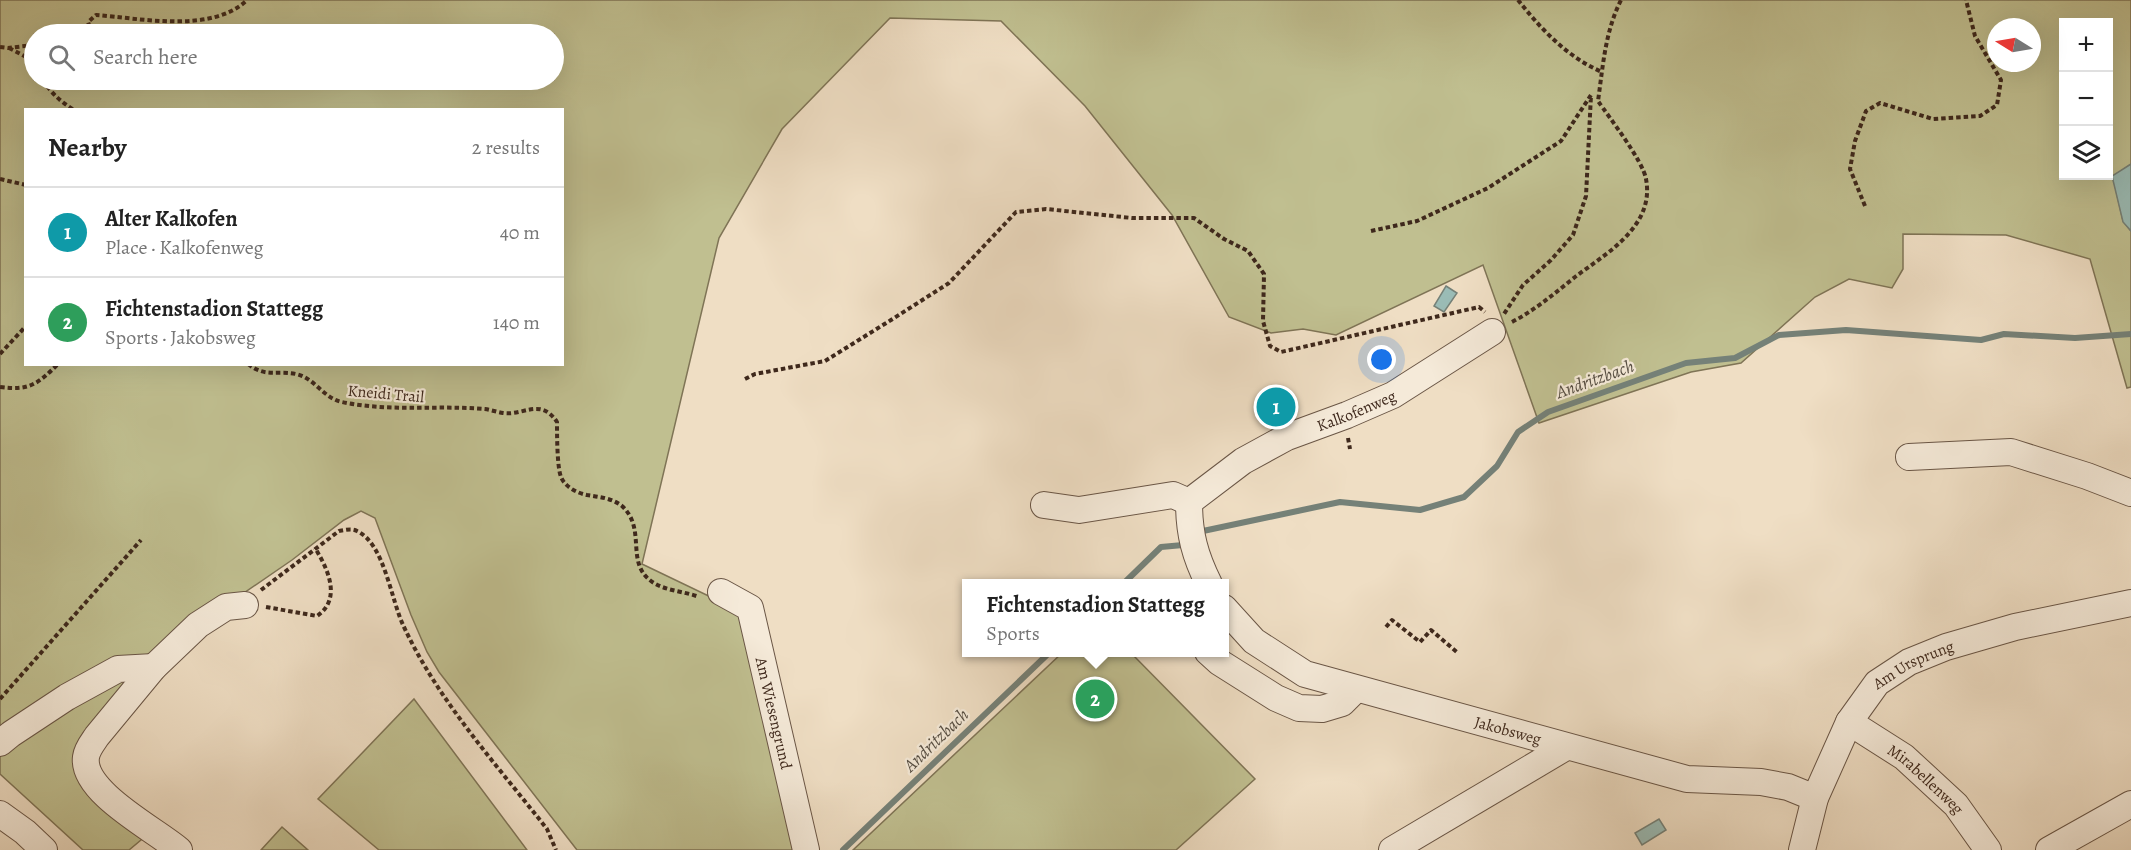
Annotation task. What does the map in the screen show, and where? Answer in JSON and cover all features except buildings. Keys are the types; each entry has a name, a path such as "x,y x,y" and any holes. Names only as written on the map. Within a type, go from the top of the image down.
{"street":[{"name":"Kalkofenweg","path":"1189,513 1243,461 1287,437 1393,395 1489,334"},
{"path":"1909,457 2011,452 2087,476 2131,493"},
{"path":"1044,506 1079,510 1173,495 1189,513 1195,552 1207,579"},
{"name":"Am Wiesengrund","path":"711,595 750,608 806,850"},
{"name":"Am Ursprung","path":"1802,850 1815,798 1849,722 1877,683 1909,662 1946,647 2015,627 2131,603"},
{"path":"179,850 102,792 90,776 86,766 86,756 93,742 154,667 198,625 226,607 244,604"},
{"name":"Jakobsweg","path":"1229,614 1254,641 1305,674 1687,779 1761,782 1788,787 1815,798"},
{"path":"1214,657 1276,698 1299,708 1322,709 1342,703 1356,689"},
{"path":"0,743 67,697 118,669 154,667"},
{"name":"Mirabellenweg","path":"1849,722 1904,757 1956,805 1988,850"},
{"path":"1392,850 1566,747"},
{"path":"2049,850 2131,804"},
{"path":"0,814 25,832 44,850"}],"path":[{"path":"88,24 96,15 169,22 196,20 226,14 247,0"},
{"path":"1518,0 1539,25 1572,57 1602,72"},
{"path":"1489,334 1534,310 1619,246 1632,230 1647,200 1646,177 1616,126 1598,101 1603,52 1609,29 1622,0"},
{"path":"1865,206 1850,170 1855,141 1866,111 1880,103 1933,120 1980,116 1997,105 2001,80 1975,36 1966,0"},
{"path":"0,47 24,46"},
{"path":"8,48 24,56"},
{"path":"50,90 70,108"},
{"path":"1371,231 1417,221 1488,188 1561,141 1591,96 1586,196 1573,235 1551,260 1523,285 1489,334"},
{"path":"0,179 24,184"},
{"path":"745,379 755,374 825,361 949,283 1016,212 1046,209 1132,218 1194,218 1224,239 1248,251 1264,274 1263,321 1270,346 1281,352 1479,307 1489,315 1489,334"},
{"path":"0,354 24,328"},
{"path":"0,387 32,387 56,366"},
{"name":"Kneidi Trail","path":"250,366 258,372 297,374 315,383 323,393 340,402 506,413 532,408 552,414 557,422 561,478 570,489 583,494 608,498 621,506 635,530 638,567 652,583 711,595"},
{"path":"244,604 339,531 354,529 366,537 376,549 403,626 435,684 547,830 556,850"},
{"path":"0,699 141,540"},
{"path":"244,604 303,615 317,616 326,610 330,600 328,570 315,548"},
{"path":"1386,627 1392,620 1410,637 1420,642 1431,630 1458,653"}],"shaded area":[{"path":"0,0 2131,0 2131,164 2113,177 2123,221 2131,231 2131,387 2127,388 2090,259 2006,235 1903,234 1903,269 1892,288 1849,279 1815,297 1741,363 1691,372 1539,423 1483,265 1336,335 1303,329 1271,333 1229,317 1172,215 1085,106 1001,21 890,18 782,129 719,238 642,564 740,611 799,850 577,850 439,672 427,652 411,615 375,518 361,511 344,520 292,560 155,654 0,736"},
{"path":"1058,657 1135,657 1255,779 1176,850 853,850"},
{"path":"131,680 81,758 147,835 129,850 83,850 0,774 0,751 105,681"},
{"path":"414,699 527,850 379,850 318,799"},
{"path":"282,827 308,850 261,850"}],"water":[{"path":"2131,164 2131,231 2123,222 2113,175"},
{"path":"1446,286 1457,293 1444,312 1434,306"},
{"path":"1659,819 1666,830 1642,845 1635,833"}],"waterway":[{"name":"Andritzbach","path":"1198,534 1203,531 1340,502 1420,510 1464,497 1497,466 1518,432 1548,412 1686,363 1735,358 1779,335 1846,330 1981,340 2004,334 2075,338 2131,334"},
{"name":"Andritzbach","path":"1128,579 1161,547 1183,545 1187,542"},
{"name":"Andritzbach","path":"843,850 1045,657"}],"place":[{"name":"Alter Kalkofen","path":"1276,407"},
{"name":"Fichtenstadion Stattegg","path":"1095,699"}]}
